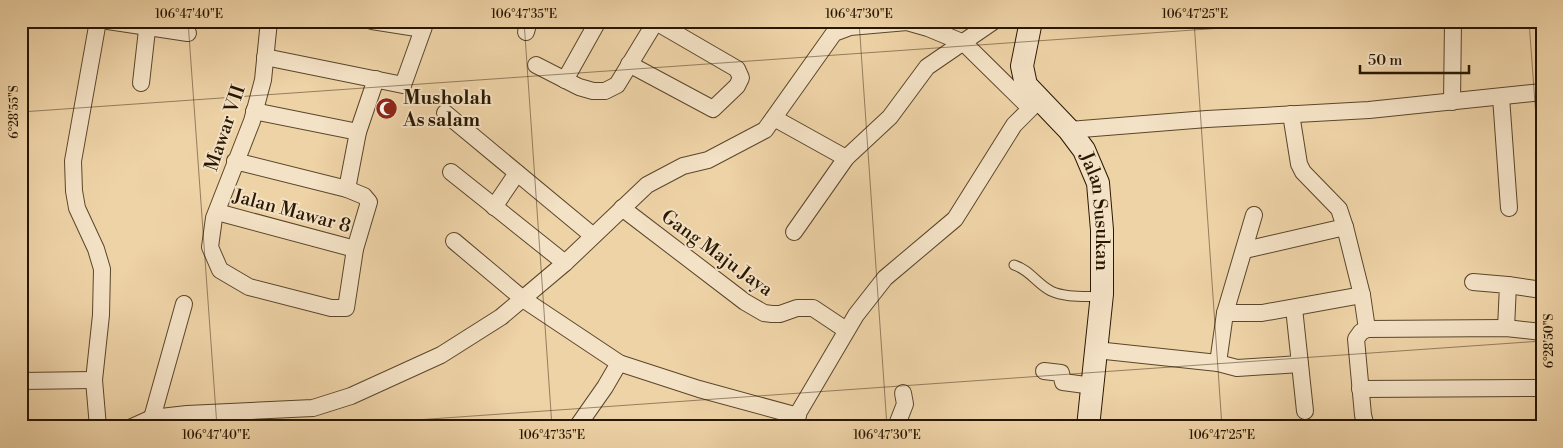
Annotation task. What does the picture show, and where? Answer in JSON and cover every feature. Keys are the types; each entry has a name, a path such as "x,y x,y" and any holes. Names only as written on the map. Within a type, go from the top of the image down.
{"street":[{"path":"98,21 73,161 74,191 77,208 96,249 102,269 101,315 94,385 98,427"},
{"path":"108,21 148,24 188,33"},
{"name":"Mawar VII","path":"269,21 263,80 254,111 217,212 210,246 220,270 249,287 343,309"},
{"path":"265,57 403,85 425,25 372,21"},
{"path":"565,80 598,21"},
{"path":"536,65 565,80 593,91 605,91 617,85 629,64 656,21 737,70 741,78 737,86 713,109 629,64"},
{"path":"794,232 846,158 890,118 927,66 964,43 994,21"},
{"name":"Jalan Susukan","path":"1031,21 1022,66 1026,84 1035,104 1069,130 1084,150 1098,183 1102,230 1102,297 1088,427"},
{"path":"1452,102 1453,21"},
{"path":"132,427 152,418 313,408 350,396 441,355 476,335 523,299 647,185 683,166 708,160 765,130 834,33 850,27 907,22 928,28 964,43 1035,104 1014,125 955,219 885,278 846,330 794,421 619,363 523,299 454,241"},
{"path":"141,83 148,24"},
{"path":"347,189 358,132 376,79"},
{"path":"1069,130 1369,110 1542,92"},
{"path":"1501,97 1509,208"},
{"path":"254,111 358,132"},
{"path":"445,113 592,235"},
{"path":"1291,114 1299,164 1303,172 1339,209 1362,295 1367,330"},
{"path":"774,118 846,158"},
{"path":"235,161 347,189 364,196 369,202 355,249"},
{"path":"451,172 564,263"},
{"path":"494,207 518,173"},
{"name":"Gang Maju Jaya","path":"622,208 745,302 764,313 780,314 797,308 813,308 846,330"},
{"name":"Jalan Mawar 8","path":"217,212 355,249 348,303 343,309"},
{"path":"1218,363 1225,313 1254,215"},
{"path":"1244,250 1345,227"},
{"path":"1473,282 1542,290"},
{"path":"1506,328 1508,285"},
{"path":"1225,313 1262,313 1362,295"},
{"path":"152,418 184,304"},
{"path":"1294,308 1305,411"},
{"path":"1366,427 1360,389 1356,340 1361,332 1367,330 1506,328 1542,332"},
{"path":"1096,350 1218,363 1237,368 1300,364"},
{"path":"577,427 619,363"},
{"path":"1044,371 1061,373 1063,382 1093,386"},
{"path":"21,381 94,385"},
{"path":"1360,389 1542,388"},
{"path":"896,427 905,404 903,393"}],"lane":[{"path":"1014,265 1024,268 1055,292 1102,297"}],"place":[{"name":"Musholah As salam","path":"387,109"}]}
